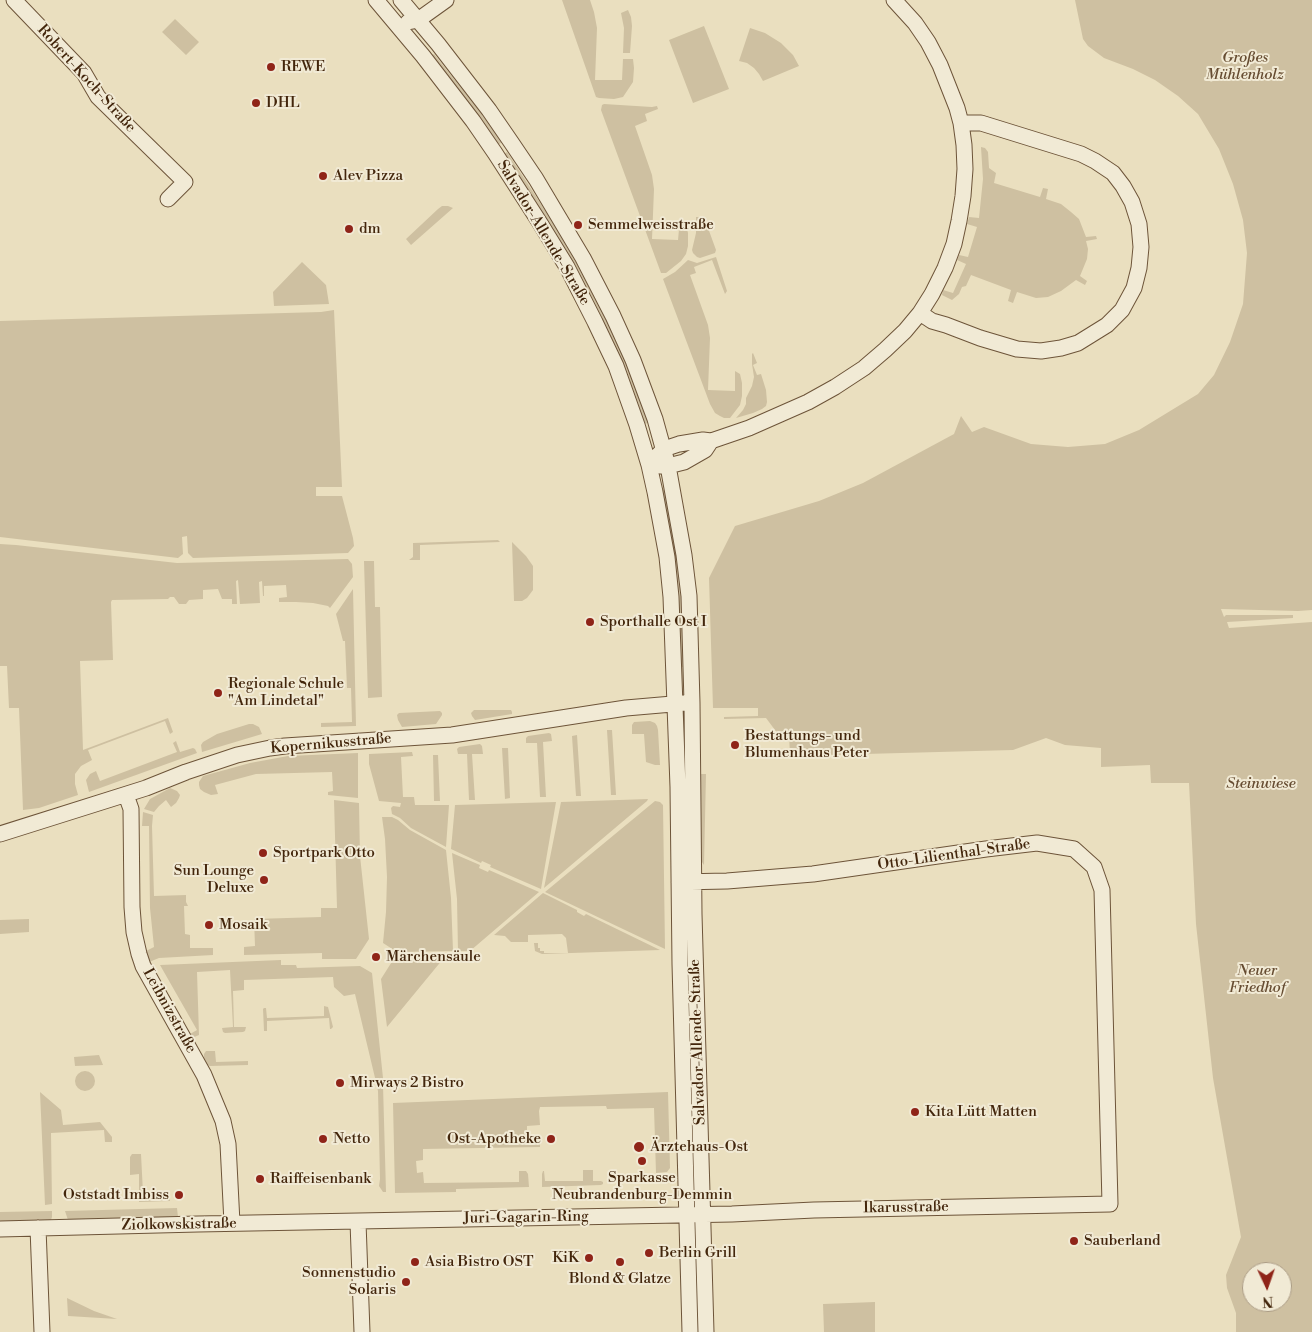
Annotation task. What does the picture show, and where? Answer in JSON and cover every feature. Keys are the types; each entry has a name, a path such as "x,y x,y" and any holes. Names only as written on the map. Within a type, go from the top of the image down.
{"street":[{"name":"Robert-Koch-Straße","path":"14,0 84,73 98,97 185,182 168,199"},
{"name":"Salvador-Allende-Straße","path":"376,0 397,24 496,153 567,267 616,366 649,465 666,557 671,598 678,787 686,882 703,1214"},
{"path":"397,24 418,20 446,0"},
{"path":"649,465 664,449 703,440 711,442 786,413 835,387 864,368 905,331 920,313 932,294 954,244 959,221 964,196 966,169 964,145 961,123 950,88 940,65 923,35 894,0"},
{"name":"Salvador-Allende-Straße","path":"397,24 406,2"},
{"name":"Salvador-Allende-Straße","path":"406,2 489,110 536,179 583,258 633,360 655,419 668,466 684,555 689,596 692,703 686,882 687,1214"},
{"path":"920,313 932,321 1017,349 1040,351 1061,348 1078,342 1107,325 1122,310 1134,288 1139,268 1141,247 1139,224 1132,202 1113,173 1081,154 981,123 961,123"},
{"path":"649,465 668,466 684,462 706,450 711,442"},
{"path":"674,704 692,703"},
{"name":"Kopernikusstraße","path":"0,834 126,795 237,755 270,748 452,735 626,708 674,704"},
{"name":"Leibnizstraße","path":"126,795 131,809 132,907 134,932 139,954 143,966 204,1075 223,1121 228,1144 232,1224"},
{"name":"Otto-Lilienthal-Straße","path":"686,882 727,881 813,874 986,849 1037,844 1074,849 1094,867 1102,890 1110,1204"},
{"name":"Ikarusstraße","path":"703,1214 1110,1204"},
{"path":"690,1332 687,1214 703,1214 706,1332"},
{"name":"Juri-Gagarin-Ring","path":"358,1222 687,1214"},
{"path":"358,1222 362,1332"},
{"name":"Ziolkowskistraße","path":"0,1229 358,1222"},
{"path":"38,1228 42,1332"}],"green space":[{"path":"562,0 590,0 597,28 595,80 622,80 623,59 633,59 633,82 623,97 614,99 596,97"},
{"path":"1075,0 1312,0 1312,610 1221,609 1224,617 1226,615 1293,615 1293,618 1227,622 1229,628 1312,622 1312,1332 1236,1332 1236,1313 1227,1288 1226,1275 1241,1237 1213,1078 1196,924 1189,783 1151,783 1150,765 1101,767 1101,748 1065,745 1046,738 1013,750 790,756 789,734 778,734 766,718 724,719 724,717 758,716 758,708 713,708 709,578 735,526 819,501 863,483 954,434 961,416 972,432 984,427 1031,444 1068,447 1105,444 1139,430 1198,394 1214,375 1230,342 1243,304 1247,253 1243,220 1233,184 1219,149 1198,114 1178,96 1155,80 1104,58 1088,46 1083,39"},
{"path":"628,10 632,26 630,53 623,53 624,28 621,13"},
{"path":"175,19 199,42 186,55 162,32"},
{"path":"704,26 729,89 693,103 669,40"},
{"path":"750,28 765,33 781,43 793,55 799,66 763,81 754,68 747,63 739,61"},
{"path":"434,54 502,142 498,145 431,56"},
{"path":"604,104 657,106 658,109 645,114 647,121 635,126 652,175 654,189 652,239 678,240 680,219 685,222 688,233 686,254 681,261 666,273 661,273 601,110"},
{"path":"981,147 985,148 988,152 989,168 996,173 994,183 1040,197 1043,188 1048,189 1046,199 1061,204 1079,219 1086,237 1096,236 1097,239 1086,241 1088,249 1087,259 1080,276 1087,281 1085,285 1076,280 1061,291 1048,297 1036,298 1017,292 1013,303 1008,301 1011,290 971,275 966,286 962,287 959,294 952,300 942,295 943,290 953,293 966,264 957,260 959,255 968,257 977,227 967,224 969,217 979,218 983,179"},
{"path":"507,152 550,218 606,318 626,362 648,423 644,424 547,220 504,154"},
{"path":"442,206 453,208 411,245 406,239"},
{"path":"696,217 704,217 716,250 715,253 700,258 692,250 696,233"},
{"path":"716,257 727,291 725,294 712,260 694,267 696,273 690,275 708,325 710,338 708,390 735,391 735,371 740,374 742,396 740,405 730,418 724,418 715,413 710,404 663,279 675,272 688,260 697,263"},
{"path":"302,262 326,285 329,304 274,306 273,292"},
{"path":"334,310 342,487 316,487 316,496 342,496 354,546 348,553 193,558 188,553 187,536 182,537 183,554 178,558 0,537 0,321 321,312"},
{"path":"753,353 757,363 753,365 757,375 761,374 766,390 766,406 753,413 736,418 746,404 746,398 752,386 754,377 752,364"},
{"path":"666,489 677,556 684,667 680,667 662,490"},
{"path":"498,540 500,542 420,545 420,560 409,560 413,557 413,543"},
{"path":"512,542 533,566 533,590 522,601 514,601"},
{"path":"0,544 177,563 348,559 352,564 353,577 330,608 313,603 279,602 279,598 287,597 286,585 264,586 263,596 262,581 259,582 260,603 240,604 238,580 236,581 237,604 232,604 232,599 222,599 218,589 203,590 203,599 189,600 186,604 179,604 174,597 168,599 112,600 113,660 80,661 83,750 168,718 173,732 170,734 165,721 88,750 92,760 81,766 75,774 78,795 39,808 23,810 19,708 9,708 7,666 0,666"},
{"path":"364,561 374,561 375,607 380,607 382,697 368,698"},
{"path":"353,589 356,726 321,727 321,723 352,722 351,688 347,688 345,641 343,641 336,614"},
{"path":"474,710 511,710 512,714 475,720 471,713"},
{"path":"440,711 442,715 436,724 402,727 397,715 399,713"},
{"path":"650,721 655,723 658,730 660,765 646,762 644,734 632,734 634,722"},
{"path":"249,724 259,727 262,734 202,752 201,745 203,742 217,734"},
{"path":"607,730 612,730 616,795 611,795"},
{"path":"551,734 552,741 543,742 546,797 540,797 537,743 526,743 526,738 528,736"},
{"path":"577,735 581,796 576,796 572,736"},
{"path":"176,741 180,752 193,748 197,753 89,792 86,780 90,774 96,771 100,781 177,752 173,743"},
{"path":"480,744 483,754 472,754 475,800 469,800 467,754 458,754 457,749 459,747"},
{"path":"502,748 508,748 510,798 505,799"},
{"path":"412,752 413,756 401,757 403,797 414,797 415,805 449,805 446,847 411,828 400,818 392,814 391,808 393,806 400,807 401,803 379,801 369,764 369,754"},
{"path":"358,753 358,798 328,795 328,792 333,791 332,772 256,774 215,785 218,794 211,795 200,789 199,785 203,776 250,763 288,756"},
{"path":"433,755 438,755 440,801 434,801"},
{"path":"699,774 706,774 704,865 702,862 700,831"},
{"path":"170,788 177,791 180,795 176,803 171,807 166,800 154,812 144,809 150,799"},
{"path":"648,799 647,801 544,888 561,802"},
{"path":"334,800 359,803 360,856 369,939 356,959 322,959 322,953 244,955 244,947 255,946 254,919 321,917 321,908 337,908"},
{"path":"655,801 663,805 665,949 545,892"},
{"path":"556,802 541,889 490,867 491,865 482,861 481,863 451,849 455,805"},
{"path":"143,812 153,815 154,896 186,895 188,906 184,906 185,934 190,935 190,948 213,948 213,955 159,958 149,962 146,951 154,947 150,908 149,826 142,826"},
{"path":"382,817 392,817 398,820 410,830 446,850 451,898 453,951 397,952 383,943 387,877"},
{"path":"452,853 480,865 479,868 488,872 489,870 539,892 470,951 458,951 457,899"},
{"path":"543,893 577,910 577,912 584,916 586,914 660,950 542,954 535,951 534,943 538,943 538,948 540,948 540,951 544,951 544,953 568,953 566,938 562,934 528,935 528,942 511,942 505,936 494,935"},
{"path":"29,919 29,932 0,934 0,920"},
{"path":"443,959 387,1027 381,979 393,960"},
{"path":"281,960 281,965 296,965 297,968 360,966 372,973 382,1080 376,1082 355,994 344,996 334,987 333,977 244,980 244,990 233,991 234,1027 246,1027 245,1031 225,1033 222,1028 233,1027 230,970 197,972 199,1035 192,1038 190,1034 197,1030 160,965"},
{"path":"324,1006 328,1007 333,1027 331,1029 329,1018 267,1021 267,1031 264,1031 264,1008 266,1008 267,1018 324,1016"},
{"path":"206,1051 215,1051 216,1062 248,1061 248,1065 210,1066 205,1064 204,1054"},
{"path":"99,1055 103,1065 75,1066 74,1057"},
{"path":"85,1071 92,1074 95,1081 92,1088 85,1091 78,1088 75,1081 78,1074"},
{"path":"383,1085 386,1192 383,1192 379,1186 377,1087"},
{"path":"40,1092 61,1110 63,1125 100,1122 112,1137 112,1142 105,1142 104,1130 51,1133 52,1204 45,1205"},
{"path":"668,1092 670,1168 667,1172 656,1173 654,1108 607,1109 606,1106 540,1107 540,1125 527,1126 527,1143 540,1143 540,1147 423,1149 423,1160 416,1161 417,1173 423,1172 424,1183 519,1182 519,1171 526,1171 529,1187 456,1189 456,1192 395,1193 393,1103"},
{"path":"132,1154 141,1154 143,1193 169,1193 170,1201 139,1202 139,1174 130,1175 130,1157"},
{"path":"583,1170 593,1170 593,1181 601,1181 603,1184 542,1187 543,1171 545,1181 583,1181"},
{"path":"177,1208 178,1217 68,1220 65,1211"},
{"path":"52,1211 51,1220 0,1222 0,1212"},
{"path":"67,1298 94,1311 117,1319 68,1316"},
{"path":"875,1302 875,1332 824,1332 823,1304"}],"place":[{"name":"REWE","path":"271,67"},
{"name":"DHL","path":"256,103"},
{"name":"Alev Pizza","path":"323,176"},
{"name":"Semmelweisstraße","path":"578,225"},
{"name":"dm","path":"349,229"},
{"name":"Sporthalle Ost I","path":"590,622"},
{"name":"Regionale Schule \"Am Lindetal\"","path":"218,693"},
{"name":"Bestattungs- und Blumenhaus Peter","path":"735,745"},
{"name":"Sportpark Otto","path":"263,853"},
{"name":"Sun Lounge Deluxe","path":"264,880"},
{"name":"Mosaik","path":"209,925"},
{"name":"Märchensäule","path":"376,957"},
{"name":"Mirways 2 Bistro","path":"340,1083"},
{"name":"Kita Lütt Matten","path":"915,1112"},
{"name":"Netto","path":"323,1139"},
{"name":"Ost-Apotheke","path":"551,1139"},
{"name":"Ärztehaus-Ost","path":"639,1147"},
{"name":"Sparkasse Neubrandenburg-Demmin","path":"642,1161"},
{"name":"Raiffeisenbank","path":"260,1179"},
{"name":"Oststadt Imbiss","path":"179,1195"},
{"name":"Sauberland","path":"1074,1241"},
{"name":"Berlin Grill","path":"649,1253"},
{"name":"KiK","path":"589,1258"},
{"name":"Asia Bistro OST","path":"415,1262"},
{"name":"Blond & Glatze","path":"620,1262"},
{"name":"Sonnenstudio Solaris","path":"406,1282"}],"park label":[{"name":"Großes Mühlenholz","path":"1245,66"},
{"name":"Steinwiese","path":"1261,784"},
{"name":"Neuer Friedhof","path":"1257,980"}]}
